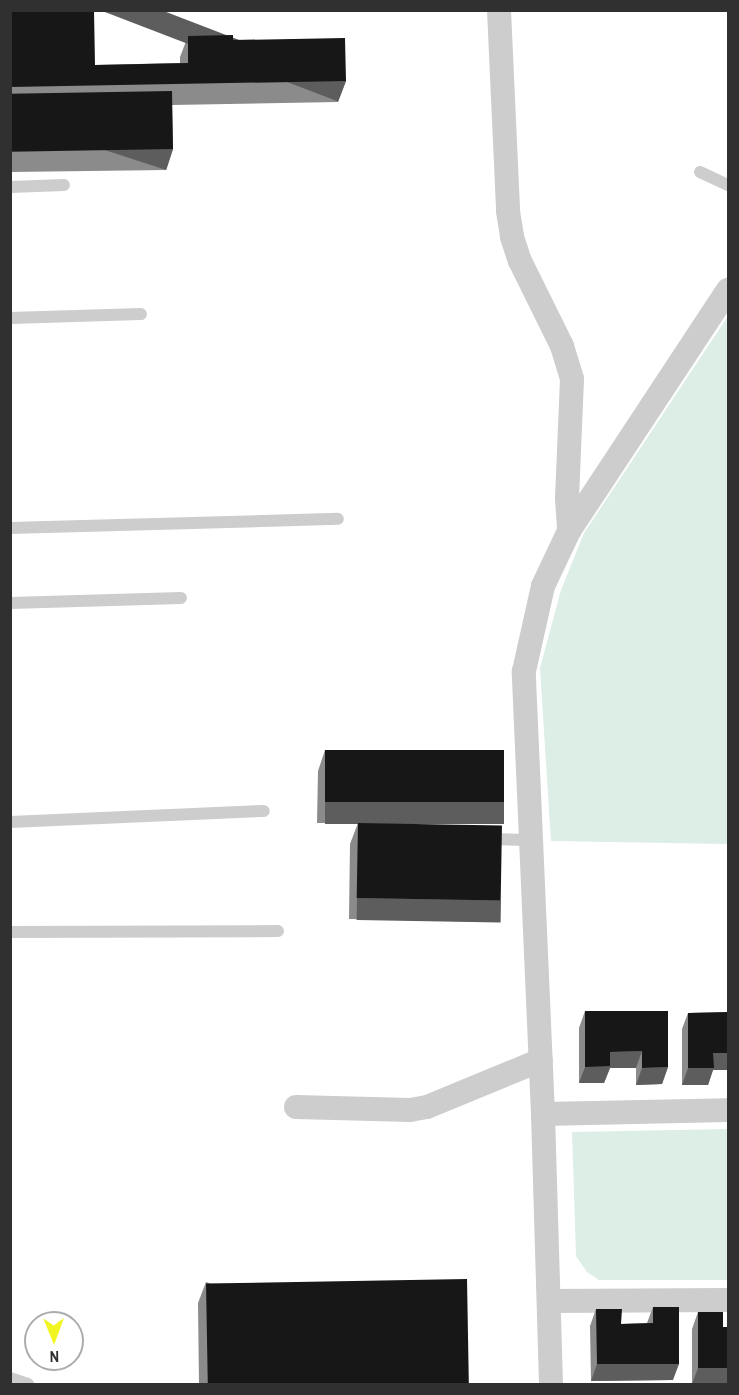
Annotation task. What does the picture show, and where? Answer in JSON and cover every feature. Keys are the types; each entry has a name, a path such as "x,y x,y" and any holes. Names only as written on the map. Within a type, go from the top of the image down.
{"street":[{"path":"499,10 508,211 512,237 520,261 562,345 572,379 567,500 569,531"},
{"path":"551,1384 541,1060 524,671 543,586 569,531 729,291"},
{"path":"296,1107 410,1110 427,1107 541,1060"},
{"path":"543,1114 729,1110"},
{"path":"550,1301 729,1300"}],"lane":[{"path":"700,171 729,185"},
{"path":"10,187 63,186"},
{"path":"10,318 141,314"},
{"path":"10,528 338,519"},
{"path":"10,603 181,598"},
{"path":"10,822 264,811"},
{"path":"474,838 530,840"},
{"path":"10,932 278,931"},
{"path":"10,1378 28,1384"}],"shaded area":[{"path":"728,316 728,844 551,841 540,668 561,590 584,533"},
{"path":"728,1129 728,1280 599,1280 587,1272 576,1256 572,1132"}],"building":[{"path":"10,10 94,10 95,65 188,63 188,36 233,35 233,40 345,38 346,81 10,87"},
{"path":"172,91 173,149 11,152 10,94"},
{"path":"325,750 504,750 504,802 325,802"},
{"path":"358,823 502,826 501,901 357,898"},
{"path":"585,1011 668,1011 668,1067 642,1068 642,1051 610,1052 610,1066 585,1067"},
{"path":"729,1012 729,1053 713,1053 714,1068 688,1068 688,1013"},
{"path":"467,1279 469,1384 208,1384 206,1284"},
{"path":"653,1307 679,1307 679,1364 597,1364 596,1309 622,1309 621,1324 653,1323"},
{"path":"698,1312 723,1312 723,1327 729,1327 729,1368 698,1368"}]}
